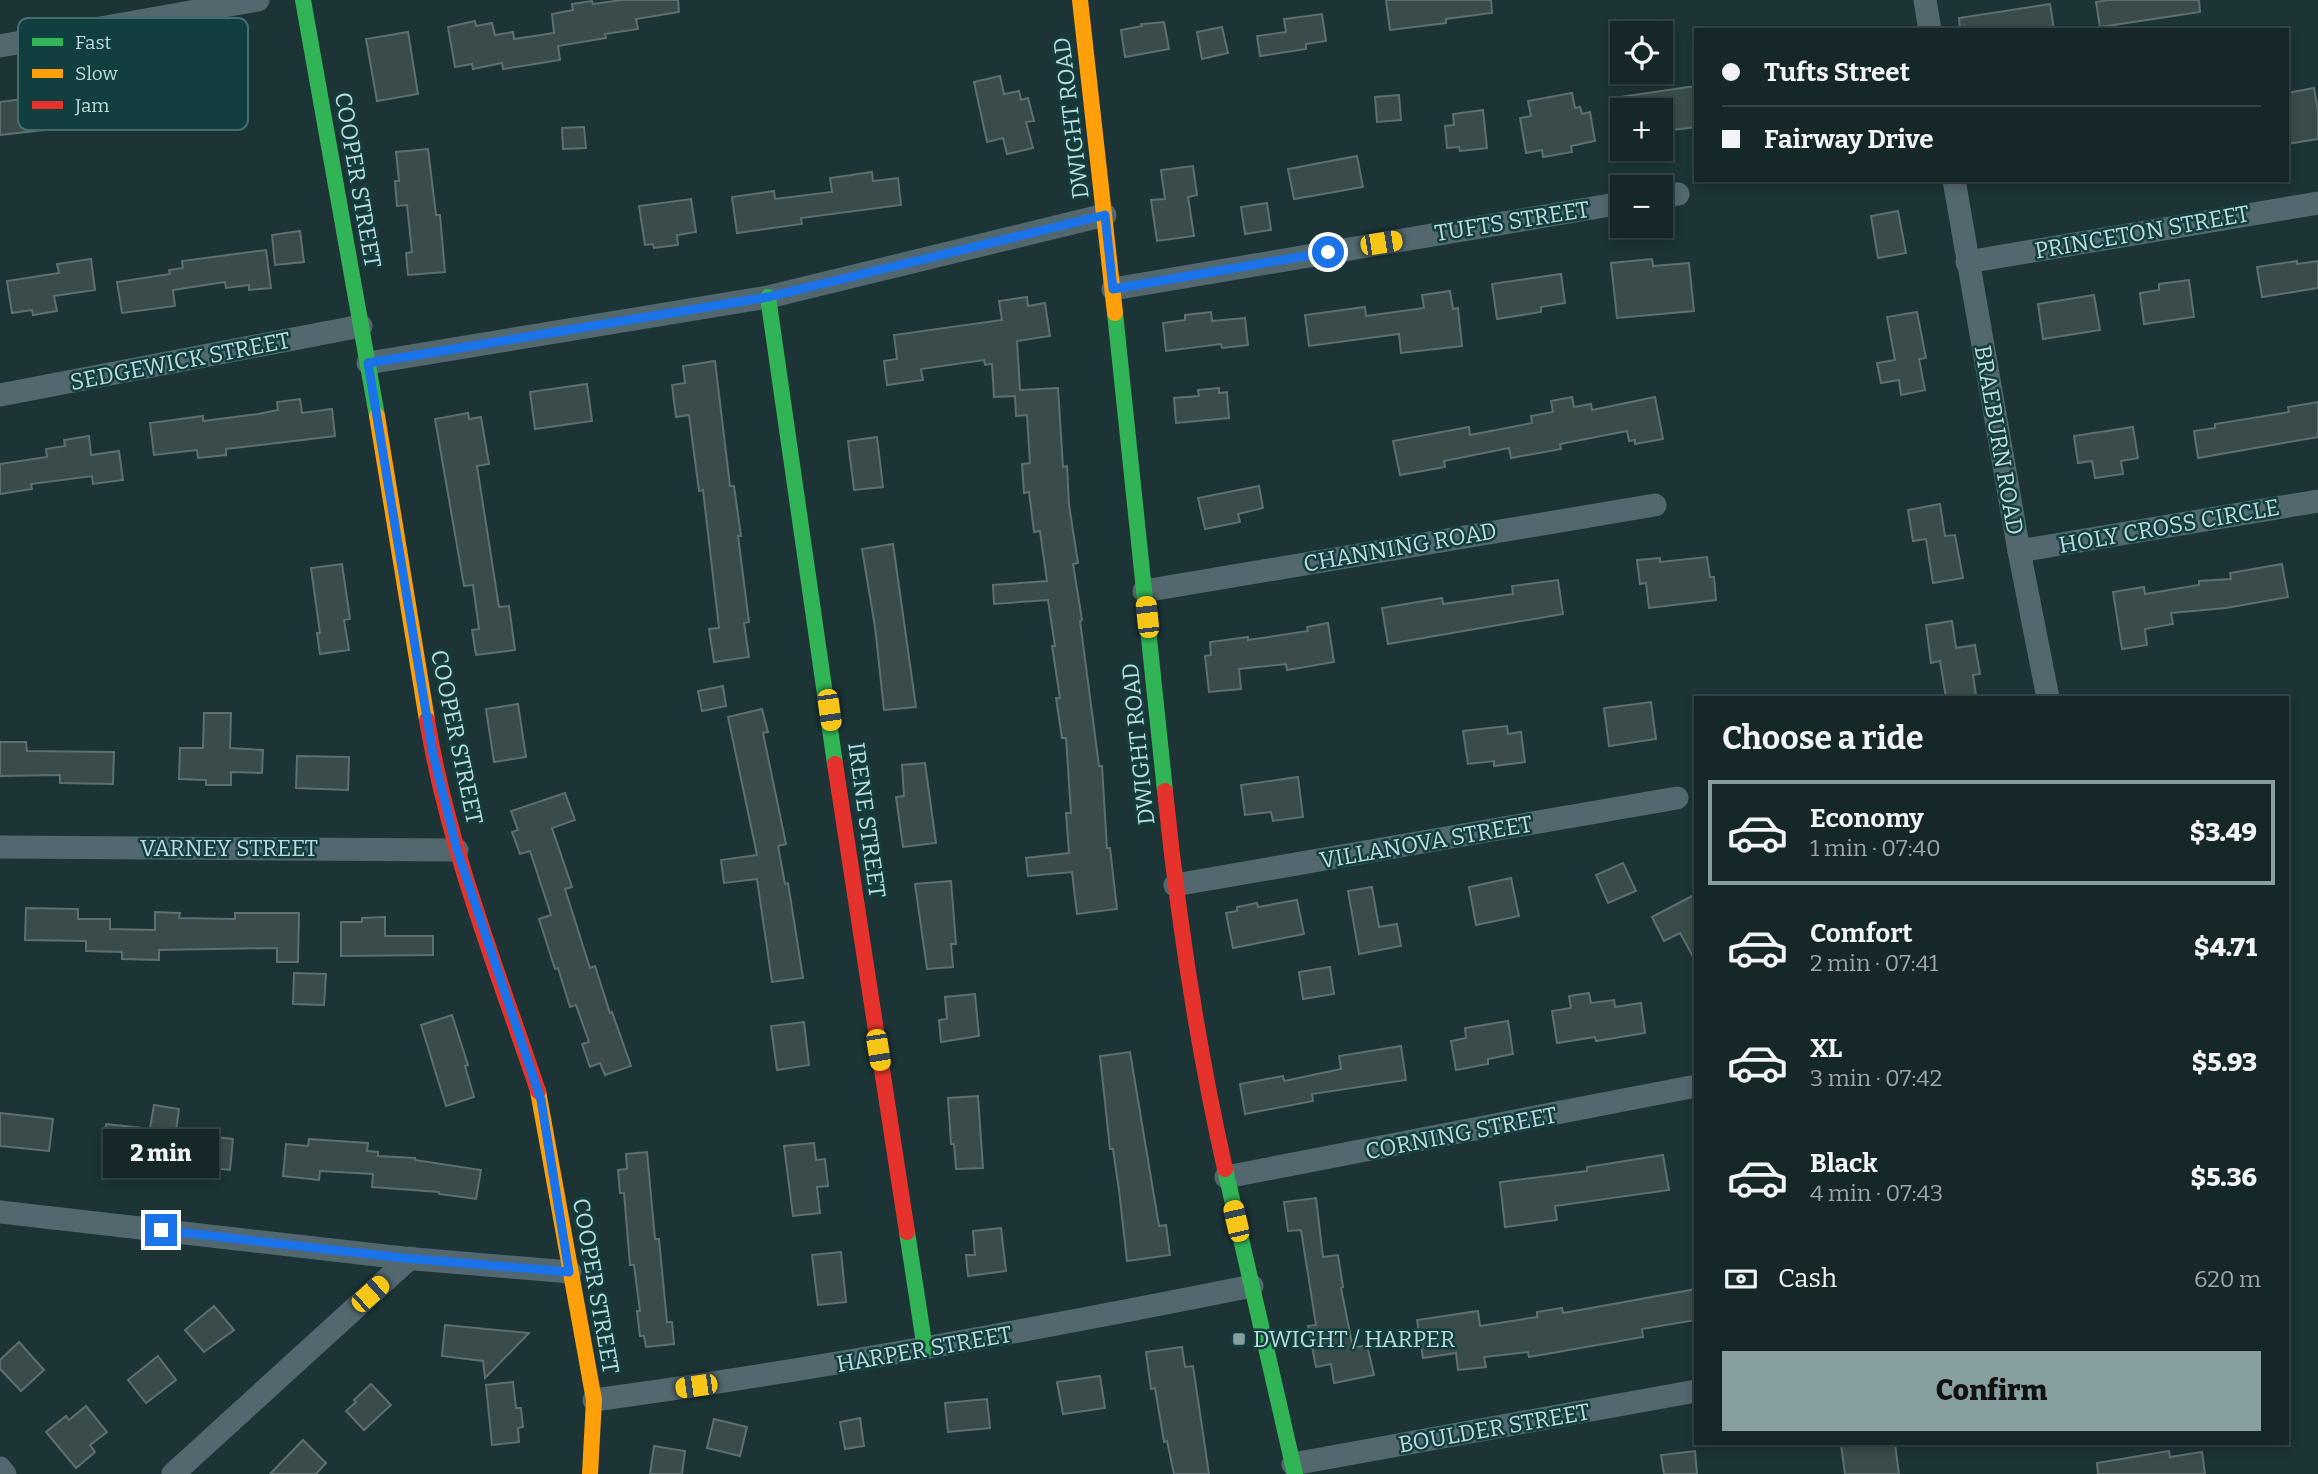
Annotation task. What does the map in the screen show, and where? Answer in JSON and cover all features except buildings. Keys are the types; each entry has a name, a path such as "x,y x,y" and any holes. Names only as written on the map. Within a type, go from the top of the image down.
{"street":[{"path":"157,18 258,0"},
{"name":"COOPER STREET","path":"303,0 368,363 433,754 457,850 541,1100 569,1272 594,1400 590,1474"},
{"name":"DWIGHT ROAD","path":"1080,0 1175,885 1203,1072 1294,1469"},
{"path":"1925,0 1930,28"},
{"path":"0,46 18,43"},
{"name":"BRAEBURN ROAD","path":"1954,182 2019,551 2048,696"},
{"name":"PRINCETON STREET","path":"1967,262 2318,203"},
{"name":"TUFTS STREET","path":"1113,289 1610,205"},
{"path":"368,363 768,297 1105,215"},
{"name":"IRENE STREET","path":"768,297 861,941 925,1349"},
{"name":"SEDGEWICK STREET","path":"0,395 360,326"},
{"name":"HOLY CROSS CIRCLE","path":"2019,551 2318,501"},
{"name":"CHANNING ROAD","path":"1144,591 1655,505"},
{"name":"VILLANOVA STREET","path":"1175,885 1676,798"},
{"name":"VARNEY STREET","path":"0,847 457,850"},
{"name":"CORNING STREET","path":"1226,1177 1694,1086"},
{"path":"0,1212 410,1258 569,1272"},
{"path":"173,1474 410,1258"},
{"name":"HARPER STREET","path":"594,1400 747,1379 925,1349 1252,1286"},
{"name":"BOULDER STREET","path":"1294,1469 1694,1391"},
{"path":"0,1468 5,1474"}],"traffic: fast":[{"path":"303,0 377,416"},
{"path":"768,297 835,764"},
{"path":"1115,313 1165,791"},
{"path":"1225,1169 1295,1474"},
{"path":"907,1232 925,1349"}],"traffic: slow":[{"path":"1080,0 1115,313"},
{"path":"377,416 427,720"},
{"path":"538,1091 594,1400 590,1474"}],"traffic: jam":[{"path":"427,720 447,814 461,861 538,1091"},
{"path":"835,764 907,1232"},
{"path":"1165,791 1189,981 1225,1169"}],"place":[{"name":"DWIGHT / HARPER","path":"1239,1339"}],"route":[{"path":"161,1230 403,1258 569,1272 541,1100 457,850 433,754 368,363 768,297 1105,215 1113,289 1328,252"}]}
